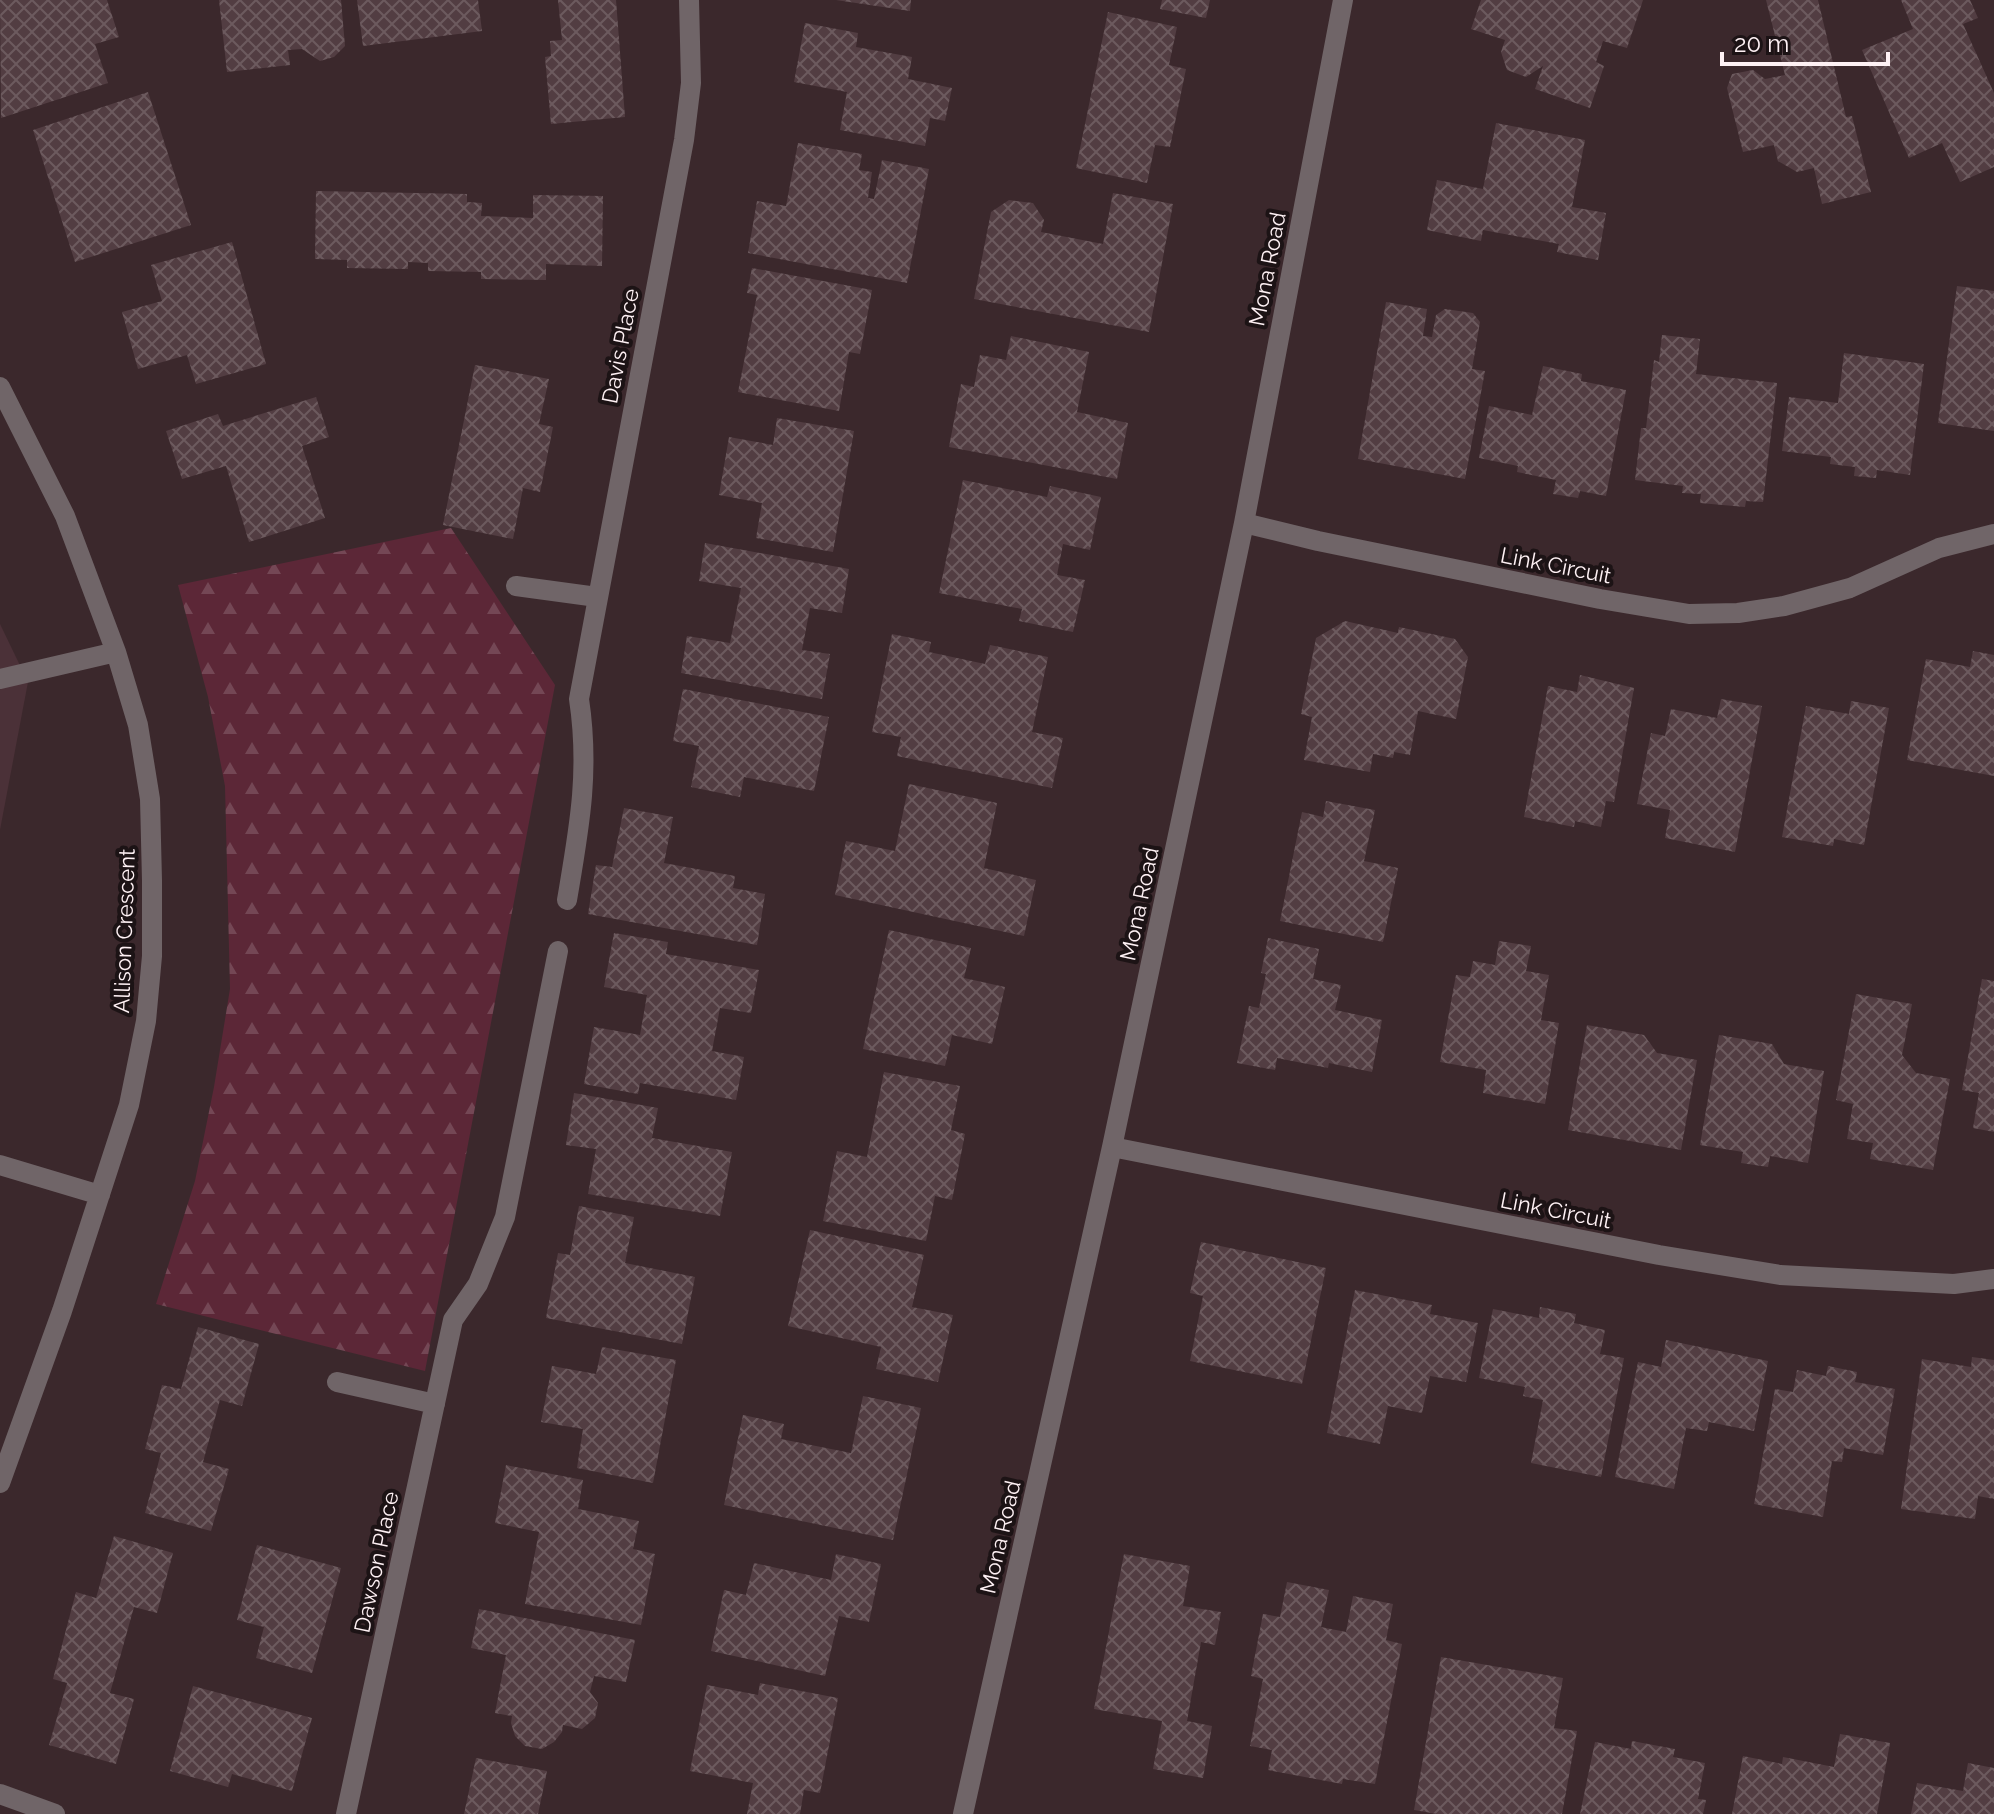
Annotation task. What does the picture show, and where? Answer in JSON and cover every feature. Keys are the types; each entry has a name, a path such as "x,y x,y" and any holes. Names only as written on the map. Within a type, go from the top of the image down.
{"street":[{"name":"Davis Place","path":"567,900 583,810 585,740 579,699 684,140 691,83 689,0"},
{"name":"Mona Road","path":"963,1814 1112,1147 1244,523 1343,0"},
{"name":"Allison Crescent","path":"0,387 65,516 116,652 138,725 150,799 152,956 146,1021 129,1105 62,1311 0,1483"},
{"name":"Link Circuit","path":"1244,523 1600,599 1689,614 1738,613 1784,606 1850,588 1939,548 1994,534"},
{"path":"516,586 597,597"},
{"path":"0,679 116,652"},
{"name":"Dawson Place","path":"346,1814 453,1320 478,1284 505,1217 558,951"},
{"name":"Link Circuit","path":"1112,1147 1659,1255 1780,1275 1954,1284 1994,1279"},
{"path":"0,1165 100,1195"},
{"path":"337,1382 435,1404"},
{"path":"0,1794 55,1814"}],"shaded area":[{"path":"0,624 28,682 0,830"}],"green space":[{"path":"451,528 555,685 425,1371 156,1304 195,1181 230,989 225,786 208,697 178,585"}],"building":[{"path":"0,0 107,0 119,37 95,44 108,83 1,118"},
{"path":"219,0 341,0 345,46 334,57 320,61 302,49 288,50 290,65 227,72"},
{"path":"357,0 478,0 482,31 363,46"},
{"path":"558,0 616,0 625,117 551,124 545,57 551,56 550,41 562,40"},
{"path":"836,0 911,0 910,11"},
{"path":"1162,0 1210,0 1206,18 1160,9"},
{"path":"1481,0 1643,0 1627,48 1603,41 1596,62 1604,66 1590,108 1535,89 1543,66 1526,77 1507,70 1501,52 1505,40 1471,29"},
{"path":"1766,0 1818,0 1846,117 1852,116 1871,192 1822,204 1814,168 1797,172 1778,161 1774,145 1743,152 1727,88 1732,74 1753,70 1765,79 1785,75"},
{"path":"1901,0 1970,0 1978,18 1963,24 1994,93 1994,167 1960,182 1942,143 1909,158 1862,50 1913,29"},
{"path":"1108,12 1177,27 1169,65 1186,69 1170,147 1155,145 1147,183 1076,168"},
{"path":"805,23 858,33 856,47 912,57 908,79 952,88 945,121 930,118 925,146 840,130 847,92 794,82"},
{"path":"148,92 191,225 75,262 33,130"},
{"path":"1496,123 1585,140 1572,207 1606,213 1598,260 1557,252 1559,244 1483,230 1481,241 1427,230 1437,180 1483,189"},
{"path":"798,143 862,154 859,170 872,172 868,198 874,199 882,160 929,169 907,283 748,253 757,201 786,206"},
{"path":"316,191 467,194 467,202 482,203 481,216 533,218 533,195 603,196 602,266 546,264 546,280 481,279 481,272 428,271 428,263 408,262 408,269 347,268 347,260 315,259"},
{"path":"1113,193 1173,204 1149,332 974,299 991,212 1009,200 1033,203 1044,220 1041,232 1103,244"},
{"path":"232,242 266,364 196,384 187,355 138,369 122,312 162,301 151,265"},
{"path":"752,268 872,290 860,354 849,352 839,411 738,392 757,295 747,293"},
{"path":"1957,286 1994,291 1994,431 1938,423"},
{"path":"1386,302 1427,309 1423,336 1432,337 1436,315 1445,309 1473,313 1480,322 1472,369 1485,371 1465,479 1358,459"},
{"path":"1662,335 1700,339 1696,374 1777,383 1763,502 1746,501 1745,507 1700,503 1701,494 1682,493 1683,486 1635,480 1641,428 1646,428 1654,360 1659,362"},
{"path":"1011,336 1089,352 1077,412 1128,423 1117,479 949,447 961,384 974,387 980,355 1006,360"},
{"path":"1844,353 1924,364 1910,475 1877,470 1876,478 1854,476 1855,467 1830,464 1831,457 1782,451 1789,397 1838,403"},
{"path":"475,365 549,379 539,424 553,427 540,492 523,488 513,539 443,525"},
{"path":"1543,366 1582,374 1581,381 1626,390 1606,496 1580,491 1578,498 1553,494 1556,480 1517,472 1518,466 1479,458 1489,406 1532,415"},
{"path":"316,397 329,437 302,446 325,518 249,542 226,466 182,479 166,431 218,414 223,426"},
{"path":"777,418 854,431 833,552 756,538 762,503 719,495 729,437 773,445"},
{"path":"963,480 1047,497 1050,486 1101,497 1090,550 1063,544 1057,575 1085,580 1073,632 1019,621 1022,609 939,593"},
{"path":"705,543 849,569 842,613 810,608 802,650 830,654 822,699 681,673 687,636 730,643 741,588 699,581"},
{"path":"1345,621 1398,633 1399,627 1455,639 1468,657 1456,719 1418,711 1410,755 1394,752 1393,758 1373,754 1370,772 1304,760 1312,717 1301,714 1316,638"},
{"path":"892,634 931,642 929,652 985,664 990,645 1048,657 1032,732 1063,738 1052,788 897,756 901,737 872,732"},
{"path":"1973,651 1994,655 1994,776 1907,760 1926,659 1970,667"},
{"path":"1580,675 1634,688 1614,802 1606,801 1601,827 1575,821 1574,827 1524,817 1548,686 1577,692"},
{"path":"683,689 829,717 814,791 744,777 740,797 691,787 699,746 673,741"},
{"path":"1721,699 1762,706 1735,852 1665,838 1670,810 1637,804 1651,733 1665,736 1671,709 1717,718"},
{"path":"1851,701 1889,708 1864,845 1834,839 1833,846 1782,837 1806,706 1849,714"},
{"path":"909,784 997,803 984,868 1036,880 1024,936 835,895 846,841 895,851"},
{"path":"1326,801 1375,810 1364,861 1398,868 1383,942 1280,921 1302,812 1323,817"},
{"path":"624,808 673,817 664,863 735,876 733,888 765,894 757,945 588,914 596,865 612,867"},
{"path":"889,930 971,948 964,978 1005,987 992,1044 952,1035 945,1066 863,1049"},
{"path":"614,933 668,942 666,954 759,970 751,1013 720,1008 712,1051 744,1057 736,1100 640,1083 638,1094 584,1084 594,1027 640,1035 647,995 604,987"},
{"path":"1268,938 1319,949 1313,979 1341,985 1335,1010 1382,1020 1372,1072 1329,1063 1328,1068 1277,1058 1275,1070 1237,1063 1249,1006 1259,1008 1266,974 1261,973"},
{"path":"1499,941 1531,946 1526,971 1549,975 1541,1020 1559,1023 1545,1104 1483,1093 1486,1070 1440,1062 1456,975 1470,977 1473,961 1495,965"},
{"path":"1982,979 1994,981 1994,1132 1973,1128 1979,1093 1962,1090"},
{"path":"1856,994 1912,1004 1902,1055 1916,1073 1950,1079 1933,1170 1870,1159 1873,1143 1847,1139 1853,1104 1836,1100"},
{"path":"1587,1025 1644,1035 1657,1053 1697,1060 1681,1150 1568,1130"},
{"path":"1719,1035 1772,1044 1784,1064 1824,1071 1808,1163 1770,1156 1768,1167 1741,1163 1743,1152 1700,1145"},
{"path":"884,1072 960,1086 951,1130 965,1134 952,1200 935,1196 926,1241 823,1221 837,1151 867,1157"},
{"path":"574,1093 658,1108 652,1138 732,1152 720,1216 588,1194 596,1149 566,1145"},
{"path":"579,1206 634,1217 625,1263 695,1277 682,1344 546,1318 558,1253 570,1255"},
{"path":"810,1230 924,1255 912,1307 953,1315 938,1382 876,1369 881,1347 788,1326"},
{"path":"1201,1242 1326,1268 1302,1384 1190,1361 1203,1296 1190,1293"},
{"path":"1355,1290 1432,1305 1430,1314 1478,1323 1466,1382 1430,1376 1422,1413 1388,1406 1380,1444 1327,1433"},
{"path":"1540,1307 1576,1314 1574,1323 1605,1330 1600,1354 1624,1358 1601,1477 1531,1463 1543,1400 1523,1396 1525,1387 1479,1378 1493,1309 1539,1318"},
{"path":"198,1327 259,1344 242,1406 220,1400 203,1462 229,1469 211,1531 145,1513 161,1453 145,1449 162,1385 181,1389"},
{"path":"1666,1340 1768,1361 1754,1431 1709,1422 1707,1431 1686,1428 1674,1489 1615,1477 1638,1362 1661,1367"},
{"path":"602,1347 676,1360 653,1483 577,1468 583,1429 541,1422 552,1366 596,1374"},
{"path":"1972,1357 1994,1360 1994,1499 1978,1496 1975,1519 1901,1509 1922,1359 1971,1367"},
{"path":"1828,1366 1857,1372 1855,1382 1895,1389 1883,1455 1844,1448 1842,1462 1832,1461 1823,1517 1754,1504 1775,1389 1793,1392 1797,1370 1826,1376"},
{"path":"863,1396 921,1408 893,1540 724,1505 743,1415 784,1424 781,1439 851,1453"},
{"path":"506,1465 583,1480 578,1509 639,1521 633,1549 655,1554 641,1625 525,1604 539,1532 495,1523"},
{"path":"114,1536 173,1553 157,1613 134,1607 110,1693 134,1699 116,1764 49,1745 67,1683 53,1679 76,1592 96,1598"},
{"path":"257,1545 341,1568 312,1673 256,1658 264,1627 237,1620"},
{"path":"836,1554 881,1564 869,1622 839,1616 825,1676 711,1651 724,1590 746,1595 754,1563 831,1580"},
{"path":"1124,1554 1190,1566 1183,1606 1221,1612 1215,1645 1201,1642 1187,1721 1212,1726 1203,1778 1153,1769 1162,1721 1094,1709"},
{"path":"1287,1582 1329,1590 1321,1627 1346,1632 1353,1596 1393,1604 1386,1640 1402,1644 1375,1784 1343,1779 1342,1784 1268,1770 1272,1750 1250,1746 1263,1679 1251,1676 1263,1614 1280,1617"},
{"path":"479,1609 635,1640 626,1682 594,1676 590,1692 598,1703 595,1718 582,1729 563,1725 554,1742 542,1749 525,1746 515,1736 512,1716 495,1713 506,1655 471,1648"},
{"path":"1441,1657 1563,1678 1554,1728 1577,1731 1562,1814 1437,1814 1414,1810"},
{"path":"760,1683 838,1698 820,1793 804,1790 800,1814 747,1814 753,1783 690,1771 707,1685 758,1695"},
{"path":"193,1686 312,1718 292,1791 232,1774 228,1787 170,1771"},
{"path":"1840,1734 1890,1743 1877,1814 1732,1814 1743,1756 1782,1764 1783,1757 1834,1767"},
{"path":"1632,1741 1675,1749 1673,1757 1705,1763 1698,1799 1706,1800 1703,1814 1580,1814 1595,1742 1631,1749"},
{"path":"476,1758 547,1771 538,1814 464,1814"},
{"path":"1968,1763 1994,1768 1994,1814 1911,1814 1917,1783 1963,1791"}]}
